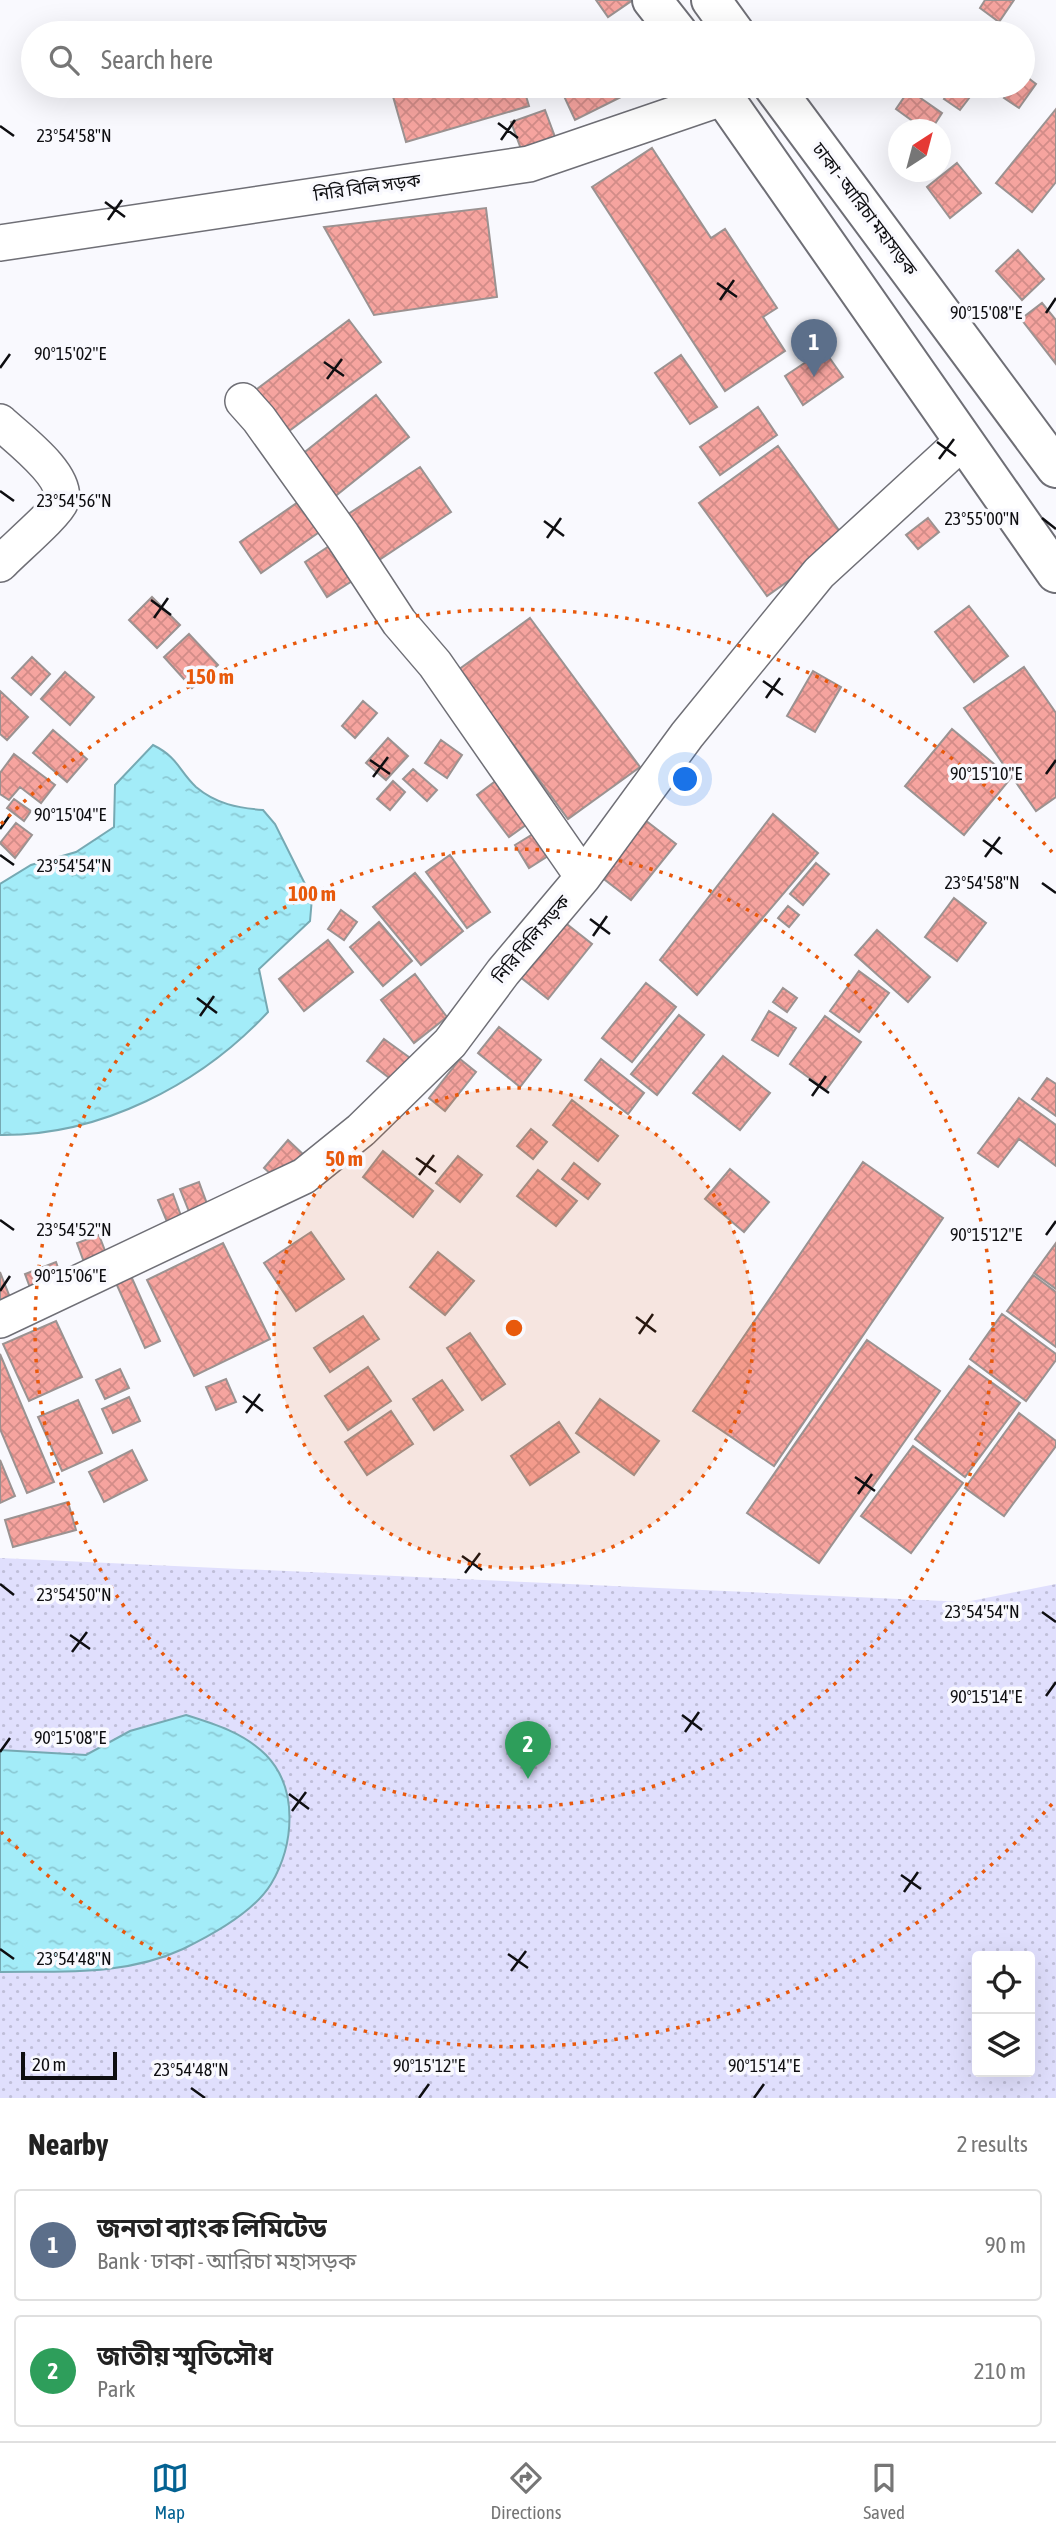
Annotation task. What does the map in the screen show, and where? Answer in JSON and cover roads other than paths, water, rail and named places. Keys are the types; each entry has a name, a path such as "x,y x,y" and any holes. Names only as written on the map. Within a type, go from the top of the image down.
{"highway":[{"path":"652,0 669,21"},
{"path":"710,0 726,21"},
{"path":"725,98 1056,573"},
{"name":"ঢাকা - আরিচা মহাসড়ক","path":"783,98 1056,468"}],"street":[{"name":"নিরি বিলি সড়ক","path":"0,243 530,164 705,98"},
{"path":"243,401 259,419 342,535 399,622 435,664 583,877"},
{"path":"0,422 54,474 63,487 61,503 0,564"},
{"name":"নিরি বিলি সড়ক","path":"0,1321 304,1176 361,1130 450,1043 503,972 583,877 687,735 819,573 964,440"}],"water":[{"path":"153,745 168,755 196,787 211,797 236,806 263,810 275,824 312,898 310,921 259,969 268,1012 212,1062 180,1083 111,1116 37,1133 0,1135 0,884 31,865 76,852 114,827 115,785"},
{"path":"186,1715 239,1735 257,1747 277,1769 284,1784 290,1818 285,1852 279,1869 264,1894 232,1922 161,1958 93,1970 0,1972 0,1750 86,1755 130,1731"}],"place":[{"name":"জনতা ব্যাংক লিমিটেড","path":"814,377"},
{"name":"জাতীয় স্মৃতিসৌধ","path":"528,1779"}]}
